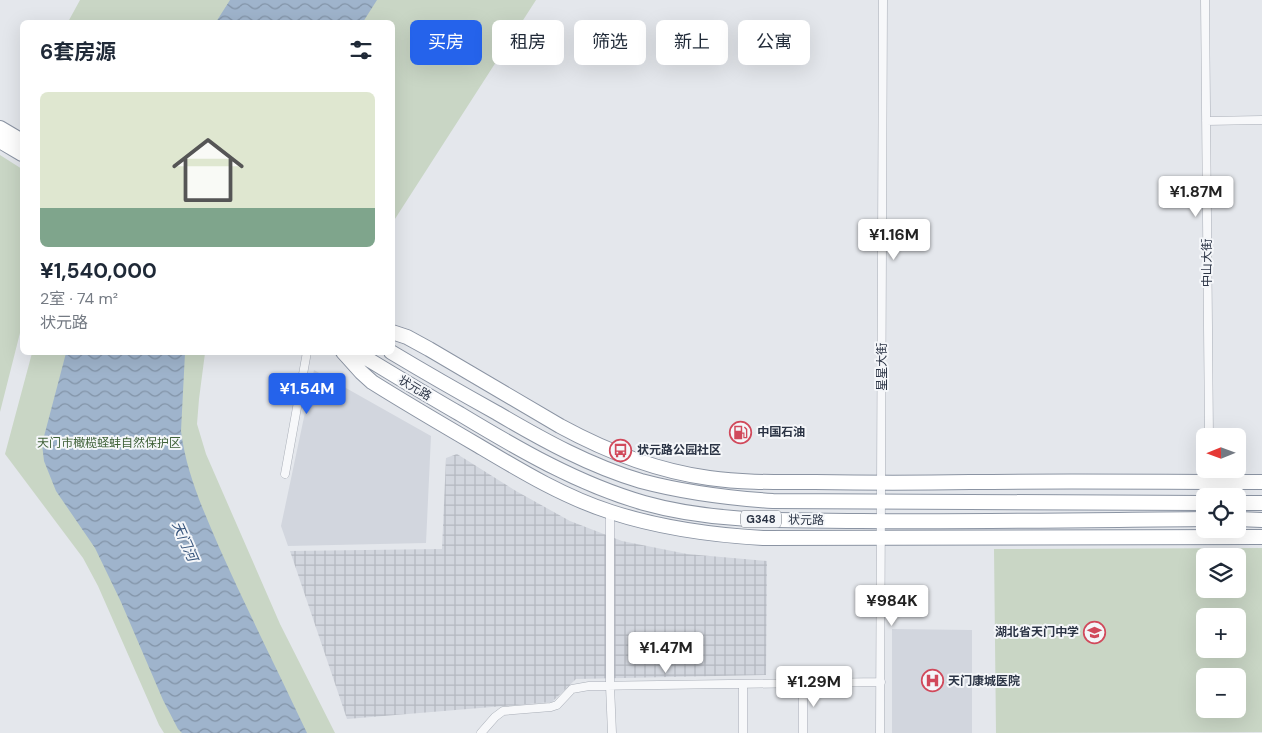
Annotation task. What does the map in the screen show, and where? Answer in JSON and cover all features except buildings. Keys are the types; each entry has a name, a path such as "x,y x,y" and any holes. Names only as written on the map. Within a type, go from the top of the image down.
{"highway":[{"path":"0,128 20,140"},
{"path":"0,141 20,153"},
{"path":"395,333 429,349 587,440 634,459 667,469 705,477 783,482 882,483 1035,482 1196,475"},
{"name":"状元路","path":"395,354 578,457 640,480 699,494 739,499 798,501 1196,503"},
{"path":"346,355 372,382 533,477 570,496 610,512 692,531 763,538 1262,537"},
{"name":"状元路","path":"361,355 535,458 584,481 644,503 672,509 723,517 770,520 1196,519"},
{"path":"699,494 705,477"},
{"path":"1231,478 1262,482"},
{"path":"783,482 798,501"},
{"path":"1246,503 1262,503"},
{"path":"692,531 723,517"},
{"path":"1246,520 1262,520"}],"street":[{"name":"星星大街","path":"880,733 883,0"},
{"name":"中山大街","path":"1205,0 1209,428"},
{"path":"1206,121 1262,120"},
{"path":"285,474 306,355"},
{"path":"610,512 610,686 612,733"},
{"path":"481,733 503,711 551,707 557,705 572,689 589,686 881,682"},
{"path":"803,683 803,733"},
{"path":"743,684 743,733"}],"shaded area":[{"path":"314,370 431,436 426,543 288,546 281,526"},
{"path":"457,454 516,491 570,521 622,541 687,554 767,561 766,675 576,679 552,702 347,719 290,551 442,549 446,458"},
{"name":"天门康城医院","path":"892,629 972,630 972,733 892,733"}],"green space":[{"path":"80,0 536,0 523,20 492,20 492,65 494,65 395,219 395,20 69,20"},
{"path":"0,155 20,168 20,333 0,412"},
{"name":"天门市橄榄蛏蚌自然保护区","path":"31,355 205,355 197,424 206,454 280,624 335,733 164,733 98,586 83,558 5,454"},
{"name":"湖北省天门中学","path":"1196,548 1196,598 1246,598 1246,548 1262,548 1262,732 996,733 994,549"}],"water":[{"path":"230,0 377,0 364,20 217,20"},
{"name":"天门市橄榄蛏蚌自然保护区","path":"65,355 185,355 181,431 191,476 201,505 240,594 307,733 182,733 178,729 163,700 121,602 95,548 56,491 44,461 42,444"}],"place":[{"name":"中国石油","path":"741,432"},
{"name":"状元路公园社区","path":"621,450"},
{"name":"湖北省天门中学","path":"1095,632"},
{"name":"天门康城医院","path":"932,681"}],"water label":[{"name":"天门河","path":"185,541"}]}
